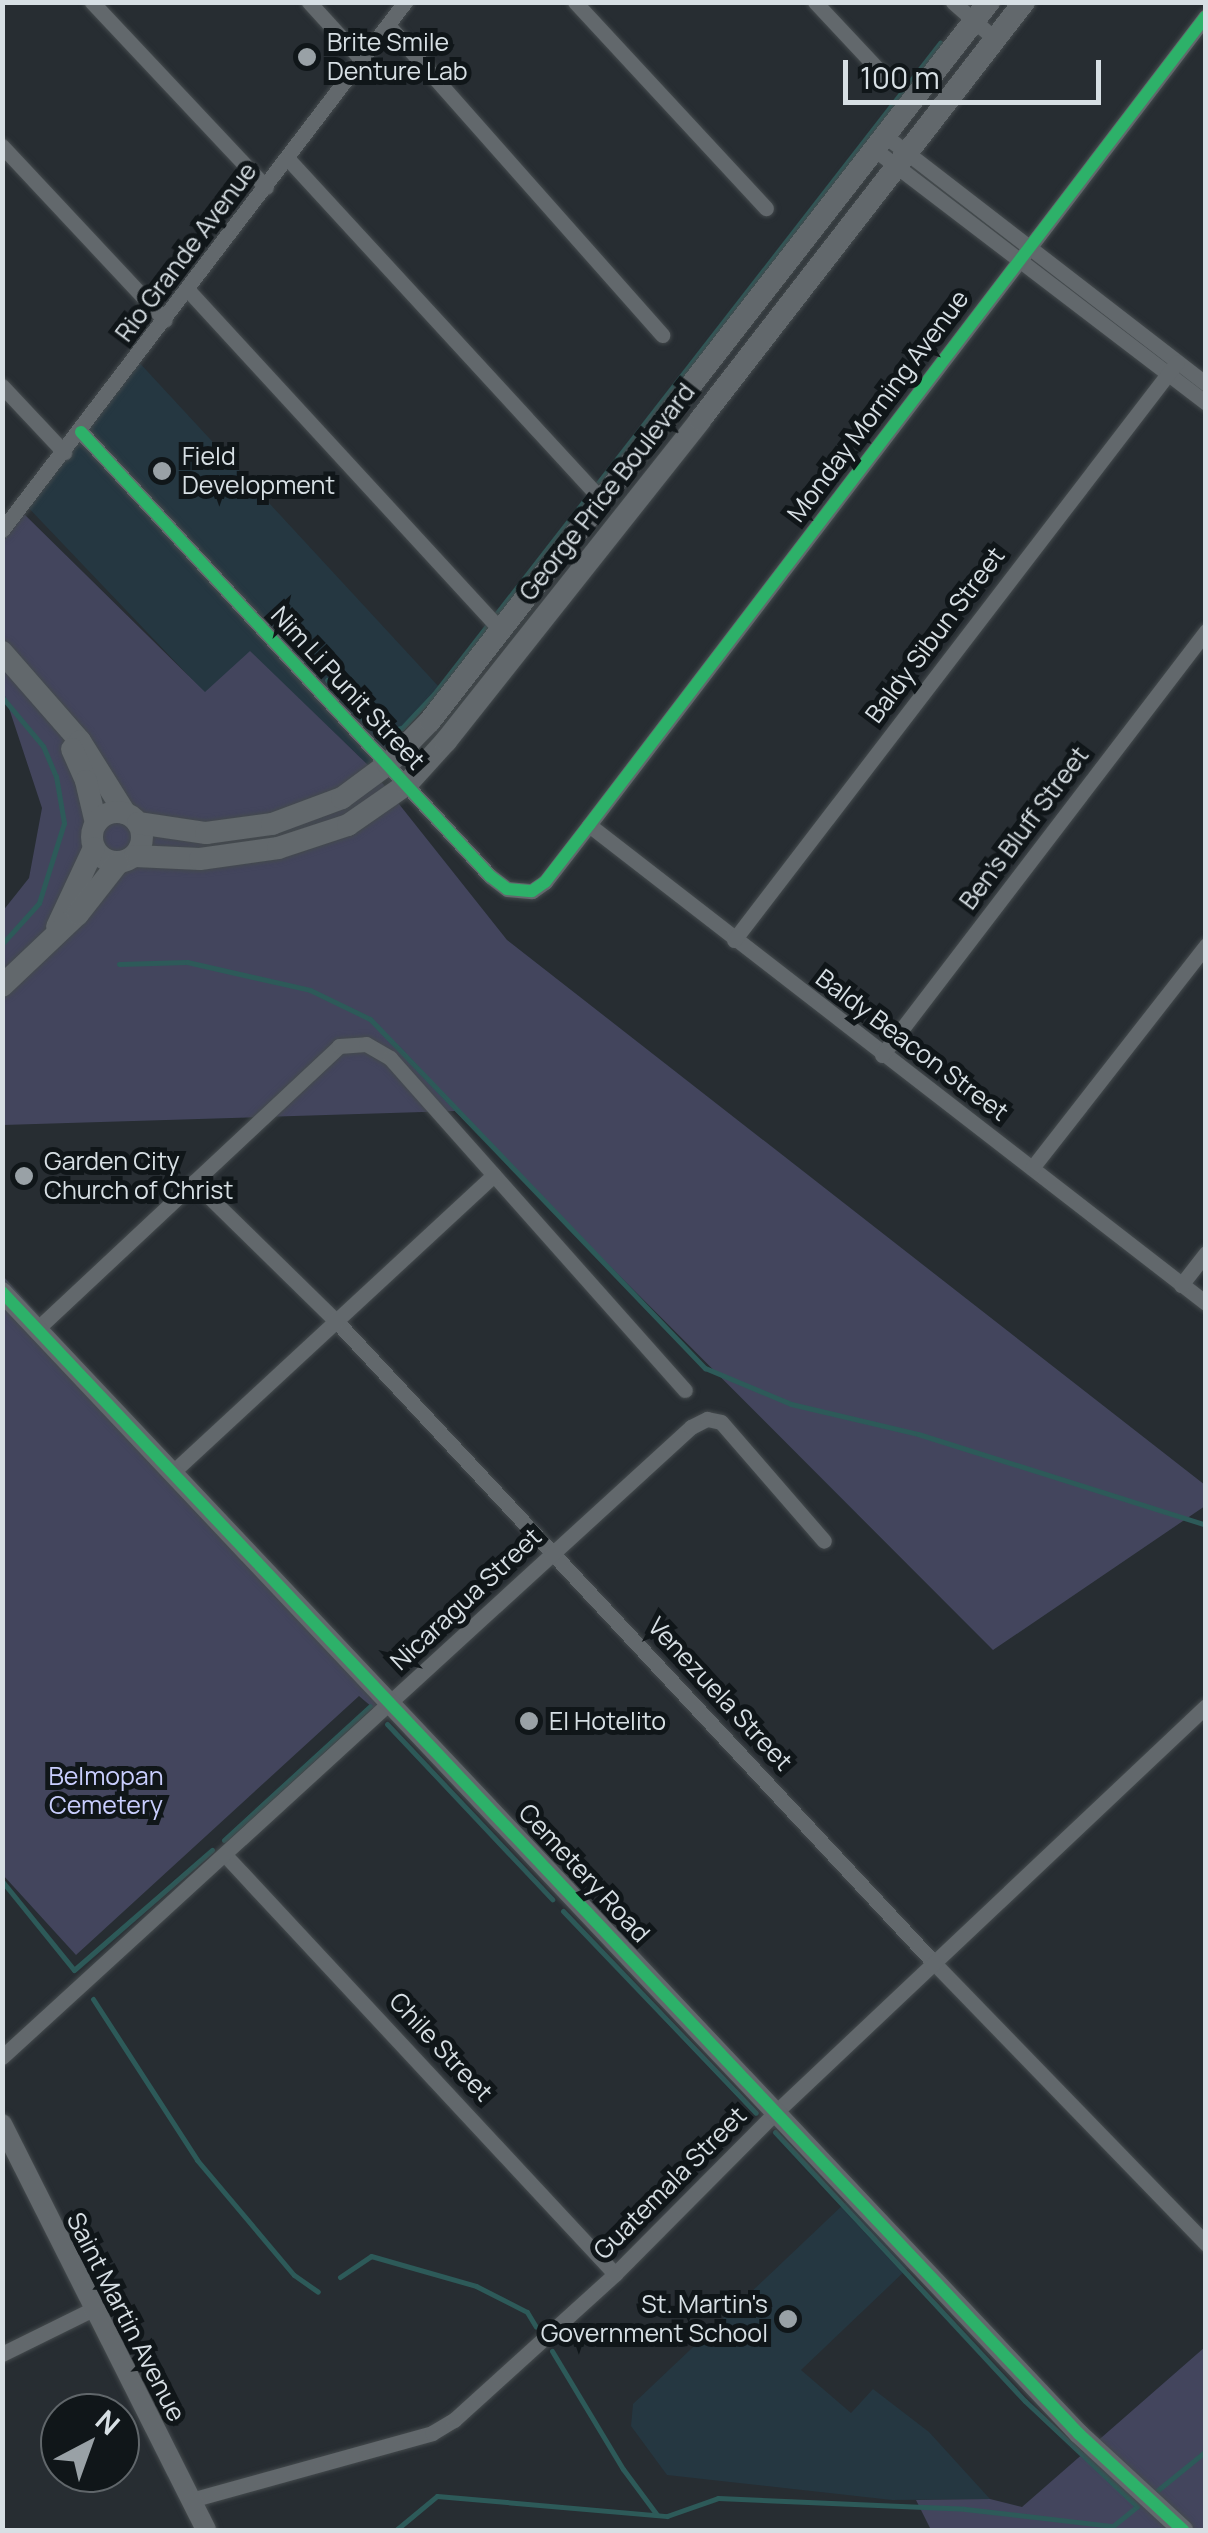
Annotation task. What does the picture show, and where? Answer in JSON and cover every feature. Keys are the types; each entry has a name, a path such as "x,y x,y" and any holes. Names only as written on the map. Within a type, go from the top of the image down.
{"main road":[{"name":"George Price Boulevard","path":"132,818 170,831 206,833 272,824 342,798 388,764 430,721 990,2"},
{"name":"George Price Boulevard","path":"127,859 200,858 278,848 348,825 407,784 446,741 700,420 1024,2"},
{"path":"678,403 700,420"},
{"path":"2,652 88,752 143,840 78,914 2,986"},
{"path":"51,940 94,848 96,823 86,781 64,726"},
{"path":"96,823 109,813 132,818"},
{"path":"272,824 278,848"},
{"path":"94,848 104,859 127,859"}],"street":[{"path":"92,2 266,187"},
{"path":"309,2 360,58"},
{"name":"Rio Grande Avenue","path":"2,530 289,160 360,58 405,2"},
{"path":"576,2 766,208"},
{"path":"815,2 886,78"},
{"path":"953,2 995,39"},
{"name":"Monday Morning Avenue","path":"589,825 1206,16"},
{"path":"388,25 662,335"},
{"path":"879,142 1172,368 1206,403"},
{"path":"2,146 164,320"},
{"path":"289,160 599,497"},
{"path":"188,290 500,630"},
{"path":"1172,368 1206,384"},
{"name":"Baldy Sibun Street","path":"734,940 1172,368"},
{"path":"2,386 64,452"},
{"name":"Nim Li Punit Street","path":"81,432 507,889 532,891 545,882 589,825"},
{"name":"Ben's Bluff Street","path":"882,1055 1206,630"},
{"name":"Baldy Beacon Street","path":"589,825 1206,1303"},
{"path":"1032,1168 1206,945"},
{"path":"36,1330 339,1046 366,1044 390,1058 686,1390"},
{"path":"173,1472 494,1175"},
{"name":"Venezuela Street","path":"194,1182 338,1323 936,1965 1206,2244"},
{"path":"1181,1285 1206,1253"},
{"name":"Cemetery Road","path":"2,1292 393,1701 1079,2434 1184,2530"},
{"name":"Nicaragua Street","path":"2,2057 691,1428 708,1420 721,1422 824,1540"},
{"name":"Guatemala Street","path":"191,2500 444,2427 615,2274 777,2111 1206,1706"},
{"name":"Chile Street","path":"226,1856 615,2274"},
{"name":"Saint Martin Avenue","path":"3,2127 206,2530"},
{"path":"2,2354 93,2309"}],"shaded area":[{"path":"136,359 440,688 368,765 250,652 205,693 22,501"},
{"name":"St. Martin's Government School","path":"846,2202 908,2268 801,2370 851,2413 873,2389 929,2432 990,2499 892,2500 667,2475 631,2426 633,2404"}],"green space":[{"path":"23,513 205,692 250,651 368,765 507,940 1205,1485 1205,1506 993,1650 455,1111 3,1125 2,912 29,878 42,808 3,690 3,542"},
{"name":"Belmopan Cemetery","path":"3,1276 389,1701 379,1713 359,1696 76,1955 3,1875"},
{"path":"1205,2347 1205,2530 931,2530 916,2500 990,2499 1022,2507"}],"waterway":[{"path":"327,680 367,723 383,732 402,728 434,694 940,43"},
{"path":"2,697 43,746 56,776 64,823 39,903 2,944"},
{"path":"119,964 187,962 310,990 370,1019 705,1368 791,1404 918,1434 1206,1525"},
{"path":"224,1840 370,1706"},
{"path":"387,1724 552,1899"},
{"path":"2,1881 74,1970 212,1850"},
{"path":"563,1911 756,2113"},
{"path":"93,1999 197,2160 294,2275 318,2292"},
{"path":"775,2132 1025,2401 1137,2506"},
{"path":"340,2277 371,2256 476,2286 527,2312 536,2327"},
{"path":"552,2351 623,2469 657,2515"},
{"path":"1153,2494 1206,2451"},
{"path":"396,2530 437,2496 667,2516 718,2498 965,2509 1113,2526"},
{"path":"1108,2530 1136,2507"}],"cycle path":[{"path":"81,432 490,876 507,889 532,891 545,882 589,825 1206,16"},
{"path":"2,1292 1079,2434 1183,2530"}],"place":[{"name":"Brite Smile Denture Lab","path":"307,57"},
{"name":"Field Development","path":"162,471"},
{"name":"Garden City Church of Christ","path":"24,1176"},
{"name":"El Hotelito","path":"529,1721"},
{"name":"St. Martin's Government School","path":"788,2319"}]}
